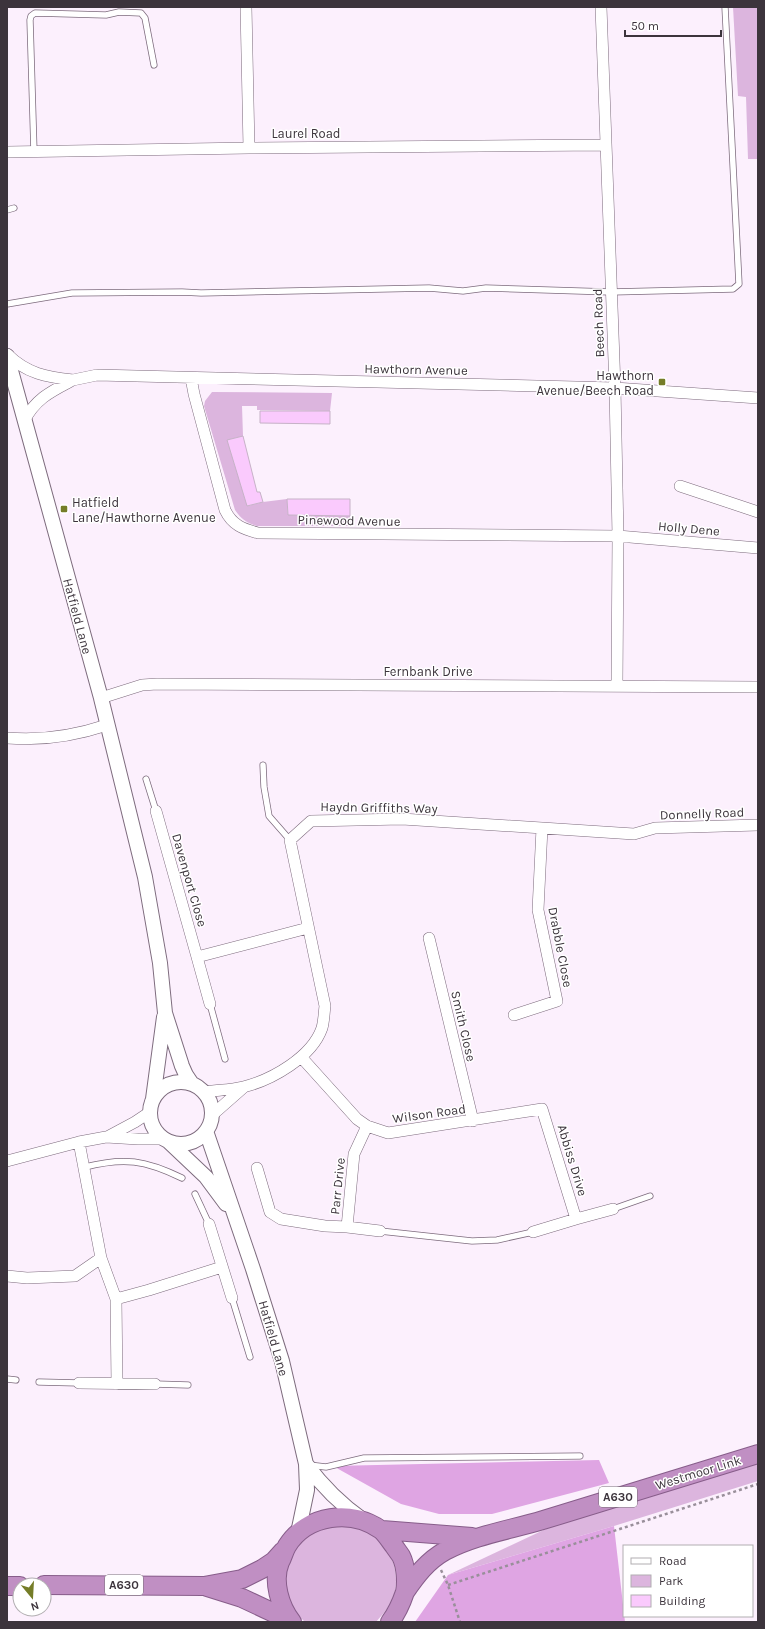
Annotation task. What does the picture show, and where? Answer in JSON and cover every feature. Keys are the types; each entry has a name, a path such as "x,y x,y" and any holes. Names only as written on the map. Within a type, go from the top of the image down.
{"highway":[{"name":"Westmoor Link","path":"391,1622 405,1592 418,1573 434,1558 444,1552 477,1538 519,1528 758,1454"},
{"path":"292,1621 281,1604 277,1582 279,1566 293,1539 317,1521 328,1518 351,1517 364,1520 382,1530 401,1556 406,1578 405,1592"},
{"name":"Westmoor Link","path":"382,1530 477,1538"},
{"name":"A630","path":"52,1585 204,1586 242,1579 274,1561 293,1539"},
{"name":"A630","path":"204,1586 242,1598 292,1621"}],"street":[{"path":"246,7 250,148"},
{"name":"Beech Road","path":"601,7 615,388 618,536 617,686"},
{"name":"Laurel Road","path":"7,152 606,145"},
{"name":"Hawthorn Avenue","path":"7,355 14,362 32,372 51,377 73,380"},
{"name":"Hatfield Lane","path":"7,355 101,698 146,877 160,963 165,1013"},
{"name":"Hawthorn Avenue","path":"24,421 30,410 44,396 73,380 97,375 615,388 758,398"},
{"name":"Pinewood Avenue","path":"191,378 225,510 234,524 246,530 258,533 618,536"},
{"path":"680,486 758,512"},
{"name":"Holly Dene","path":"618,536 758,548"},
{"name":"Fernbank Drive","path":"101,698 142,685 157,684 758,687"},
{"path":"7,738 29,739 62,737 82,733 107,725"},
{"name":"Davenport Close","path":"156,811 210,1004"},
{"name":"Haydn Griffiths Way","path":"290,840 311,821 402,819 634,834 647,830"},
{"name":"Donnelly Road","path":"647,830 655,828 758,825"},
{"name":"Drabble Close","path":"514,1015 557,1001 538,910 542,828"},
{"path":"106,1137 135,1122 152,1105 160,1090 170,1084 181,1082 198,1088 244,1086 283,1070 302,1058 309,1050 322,1028 325,1006 290,840"},
{"path":"197,957 308,928"},
{"name":"Smith Close","path":"429,938 473,1121"},
{"path":"7,1161 79,1142 106,1137 167,1140 179,1144 199,1138 206,1131 211,1116 210,1103 186,1075 165,1013"},
{"path":"165,1013 151,1122 156,1132 167,1140"},
{"name":"Wilson Road","path":"302,1058 356,1119 367,1126 388,1133 473,1121 542,1109"},
{"path":"211,1116 244,1086"},
{"name":"Abbiss Drive","path":"542,1109 576,1219"},
{"name":"Parr Drive","path":"347,1227 354,1154 367,1126"},
{"name":"Hatfield Lane","path":"206,1131 254,1269 282,1361 306,1464 307,1490 293,1539"},
{"name":"Hatfield Lane","path":"167,1140 206,1177 234,1214"},
{"path":"79,1142 101,1258 116,1299 117,1384"},
{"name":"Parr Drive","path":"257,1168 270,1212 281,1219 325,1226 380,1231"},
{"path":"533,1232 613,1209"},
{"path":"209,1224 232,1298"},
{"path":"7,1276 27,1278 75,1276 101,1258"},
{"path":"116,1299 222,1267"},
{"path":"79,1383 155,1384"},
{"name":"Hatfield Lane","path":"306,1464 321,1484 333,1496 364,1520"}],"lane":[{"path":"7,304 72,293 429,288 463,291 486,288 611,292 733,289 739,284 725,7"},
{"path":"34,152 30,20 31,16 35,13 106,15 120,12 141,13 145,18 154,64"},
{"path":"7,210 14,208"},
{"path":"263,765 264,787 269,816 290,840"},
{"path":"146,779 156,811"},
{"path":"210,1004 225,1059"},
{"path":"84,1167 108,1161 140,1162 163,1168 182,1178"},
{"path":"195,1194 209,1224"},
{"path":"613,1209 650,1196"},
{"path":"380,1231 472,1240 497,1240 533,1232"},
{"path":"232,1298 250,1358"},
{"path":"7,1379 16,1380"},
{"path":"39,1382 79,1383"},
{"path":"155,1384 188,1385"},
{"path":"306,1464 326,1467 364,1458 580,1456"}],"path":[{"path":"448,1585 758,1484"},
{"path":"434,1558 448,1585 460,1622"}],"green space":[{"path":"733,7 758,7 758,159 748,159 746,97 738,96"},
{"path":"212,392 332,393 330,411 257,410 257,406 242,406 243,436 228,440 248,506 263,502 287,499 288,515 350,516 351,526 257,526 242,518 235,510 204,406 205,401"},
{"path":"758,1463 758,1481 614,1526 448,1575 550,1527"},
{"path":"343,1524 359,1527 370,1532 384,1545 393,1562 395,1572 396,1581 394,1596 376,1622 305,1622 294,1611 286,1591 285,1580 289,1560 293,1550 308,1534 325,1527"}],"shaded area":[{"path":"599,1460 609,1483 492,1514 439,1514 401,1504 333,1466"},
{"path":"614,1526 623,1605 623,1617 624,1617 625,1622 415,1622 448,1575"}],"building":[{"path":"260,411 330,411 330,424 260,423"},
{"path":"243,436 257,492 260,492 263,502 247,506 227,440"},
{"path":"287,499 350,499 350,516 288,515"}],"place":[{"name":"Hawthorn Avenue/Beech Road","path":"662,382"},
{"name":"Hatfield Lane/Hawthorne Avenue","path":"64,509"}]}
